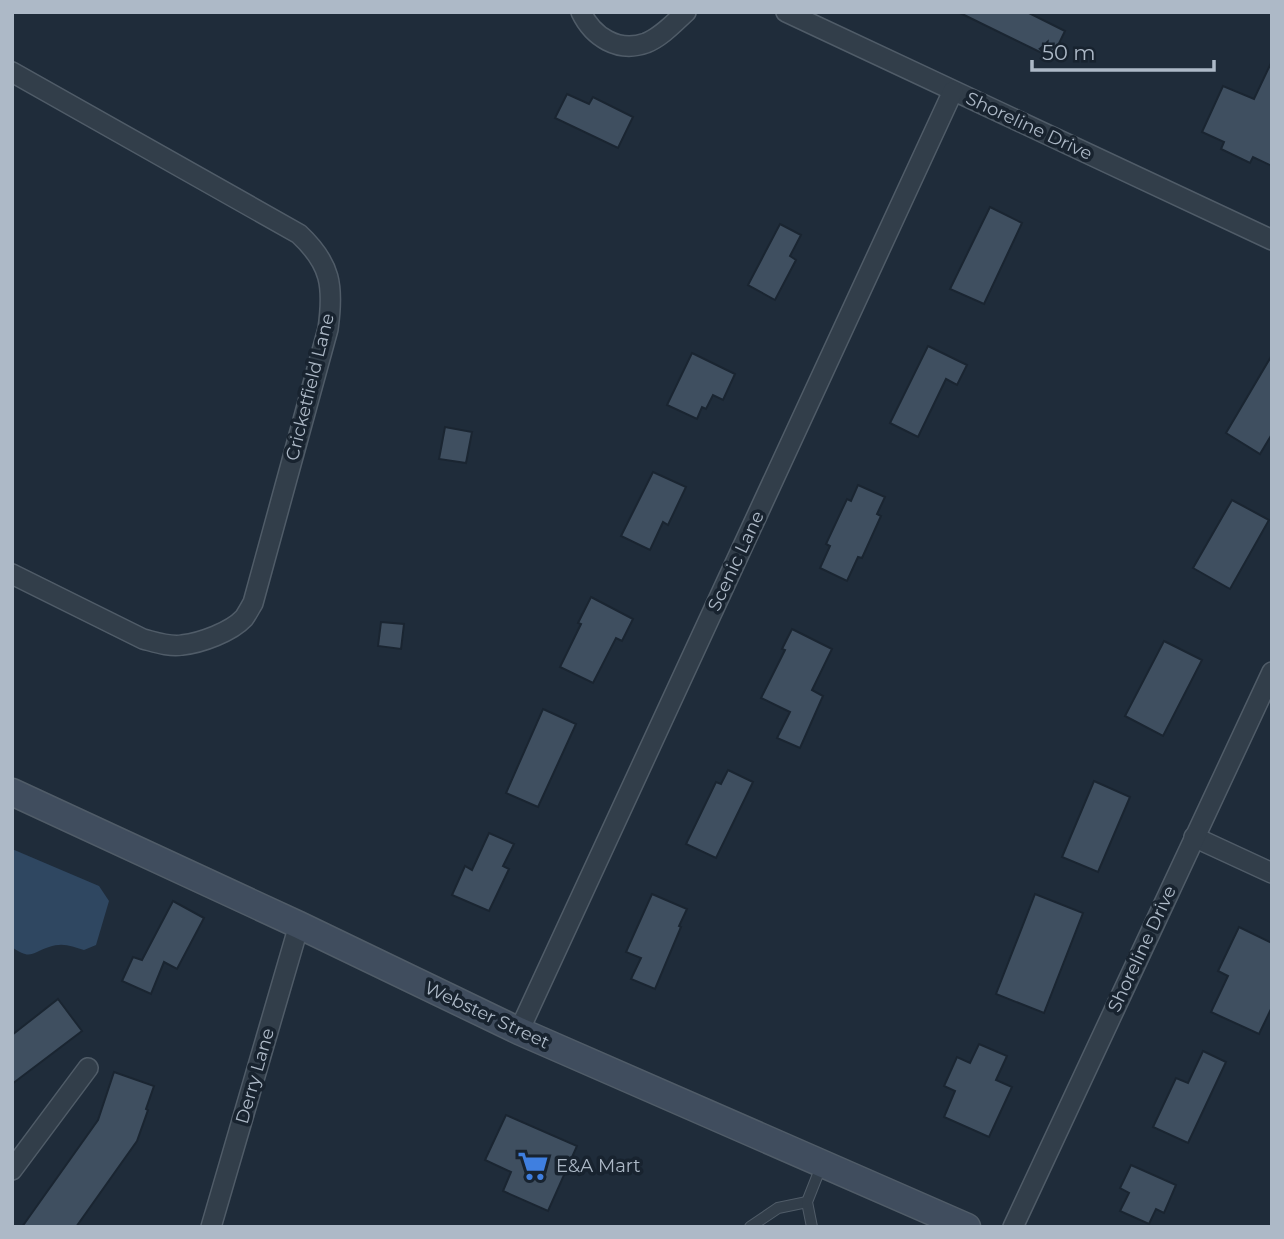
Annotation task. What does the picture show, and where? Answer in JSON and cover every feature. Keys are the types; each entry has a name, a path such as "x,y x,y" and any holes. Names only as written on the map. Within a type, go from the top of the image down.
{"main road":[{"name":"Webster Street","path":"12,792 519,1031 967,1227"}],"street":[{"path":"581,12 587,25 598,36 613,44 629,46 645,43 659,35 686,12"},
{"name":"Shoreline Drive","path":"786,12 1272,240"},
{"name":"Cricketfield Lane","path":"12,72 299,234 319,256 326,270 331,298 328,329 253,603 243,618 224,633 202,640 181,645 161,644 143,639 12,574"},
{"name":"Scenic Lane","path":"519,1031 953,91"},
{"name":"Shoreline Drive","path":"1013,1227 1272,672"},
{"path":"1195,837 1272,873"},
{"name":"Derry Lane","path":"211,1227 299,925"},
{"path":"12,1170 88,1068"}],"lane":[{"path":"812,1227 807,1202 822,1164"},
{"path":"750,1227 778,1208 807,1202"}],"water":[{"path":"12,849 99,886 109,901 96,945 84,950 58,945 31,954 23,954 12,947"}],"building":[{"path":"958,12 1027,12 1065,31 1052,58"},
{"path":"1272,61 1272,166 1253,157 1250,163 1221,149 1224,142 1202,132 1223,86 1254,99"},
{"path":"567,94 589,104 593,97 633,117 618,148 555,118"},
{"path":"990,207 1022,223 984,304 950,289"},
{"path":"780,224 801,235 790,256 796,260 775,300 748,285"},
{"path":"928,346 967,365 957,385 946,379 918,437 890,423"},
{"path":"692,353 735,374 723,400 713,395 706,409 702,407 697,419 667,405"},
{"path":"1272,355 1272,434 1260,454 1226,433"},
{"path":"445,427 472,432 466,463 439,459"},
{"path":"653,472 686,487 668,525 663,522 650,550 621,536"},
{"path":"858,485 885,497 877,514 881,516 862,558 858,557 847,581 820,568 830,546 826,544 847,499 851,501"},
{"path":"1232,500 1269,520 1230,589 1193,568"},
{"path":"591,597 633,619 622,641 616,638 593,683 560,667"},
{"path":"381,622 404,624 401,649 378,646"},
{"path":"792,629 832,649 812,690 823,696 800,748 777,738 790,712 761,698 785,650 782,649"},
{"path":"1164,641 1202,660 1163,736 1125,716"},
{"path":"543,709 576,724 538,807 506,793"},
{"path":"728,770 753,782 716,858 686,844 716,782 721,784"},
{"path":"1094,781 1130,797 1098,872 1062,857"},
{"path":"489,833 514,844 503,866 509,869 489,911 452,895 465,866 472,870"},
{"path":"652,894 687,909 655,989 631,979 641,958 626,952"},
{"path":"1035,894 1083,913 1044,1013 996,994"},
{"path":"173,901 204,918 177,969 164,962 151,994 122,981 133,957 142,960"},
{"path":"1239,927 1272,943 1272,1007 1259,1034 1211,1012 1228,976 1218,971"},
{"path":"58,999 82,1031 12,1084 12,1035"},
{"path":"979,1044 1007,1056 996,1080 1012,1087 989,1137 944,1117 955,1091 944,1086 957,1057 970,1063"},
{"path":"1203,1051 1226,1062 1188,1143 1153,1127 1176,1078 1188,1083"},
{"path":"114,1072 154,1086 137,1141 76,1227 22,1227 98,1120"},
{"name":"E&A Mart","path":"506,1115 577,1146 548,1211 503,1191 511,1172 485,1160"},
{"path":"1131,1165 1176,1185 1164,1213 1156,1209 1149,1224 1120,1211 1129,1193 1120,1188"}],"place":[{"name":"E&A Mart","path":"533,1166"}]}
